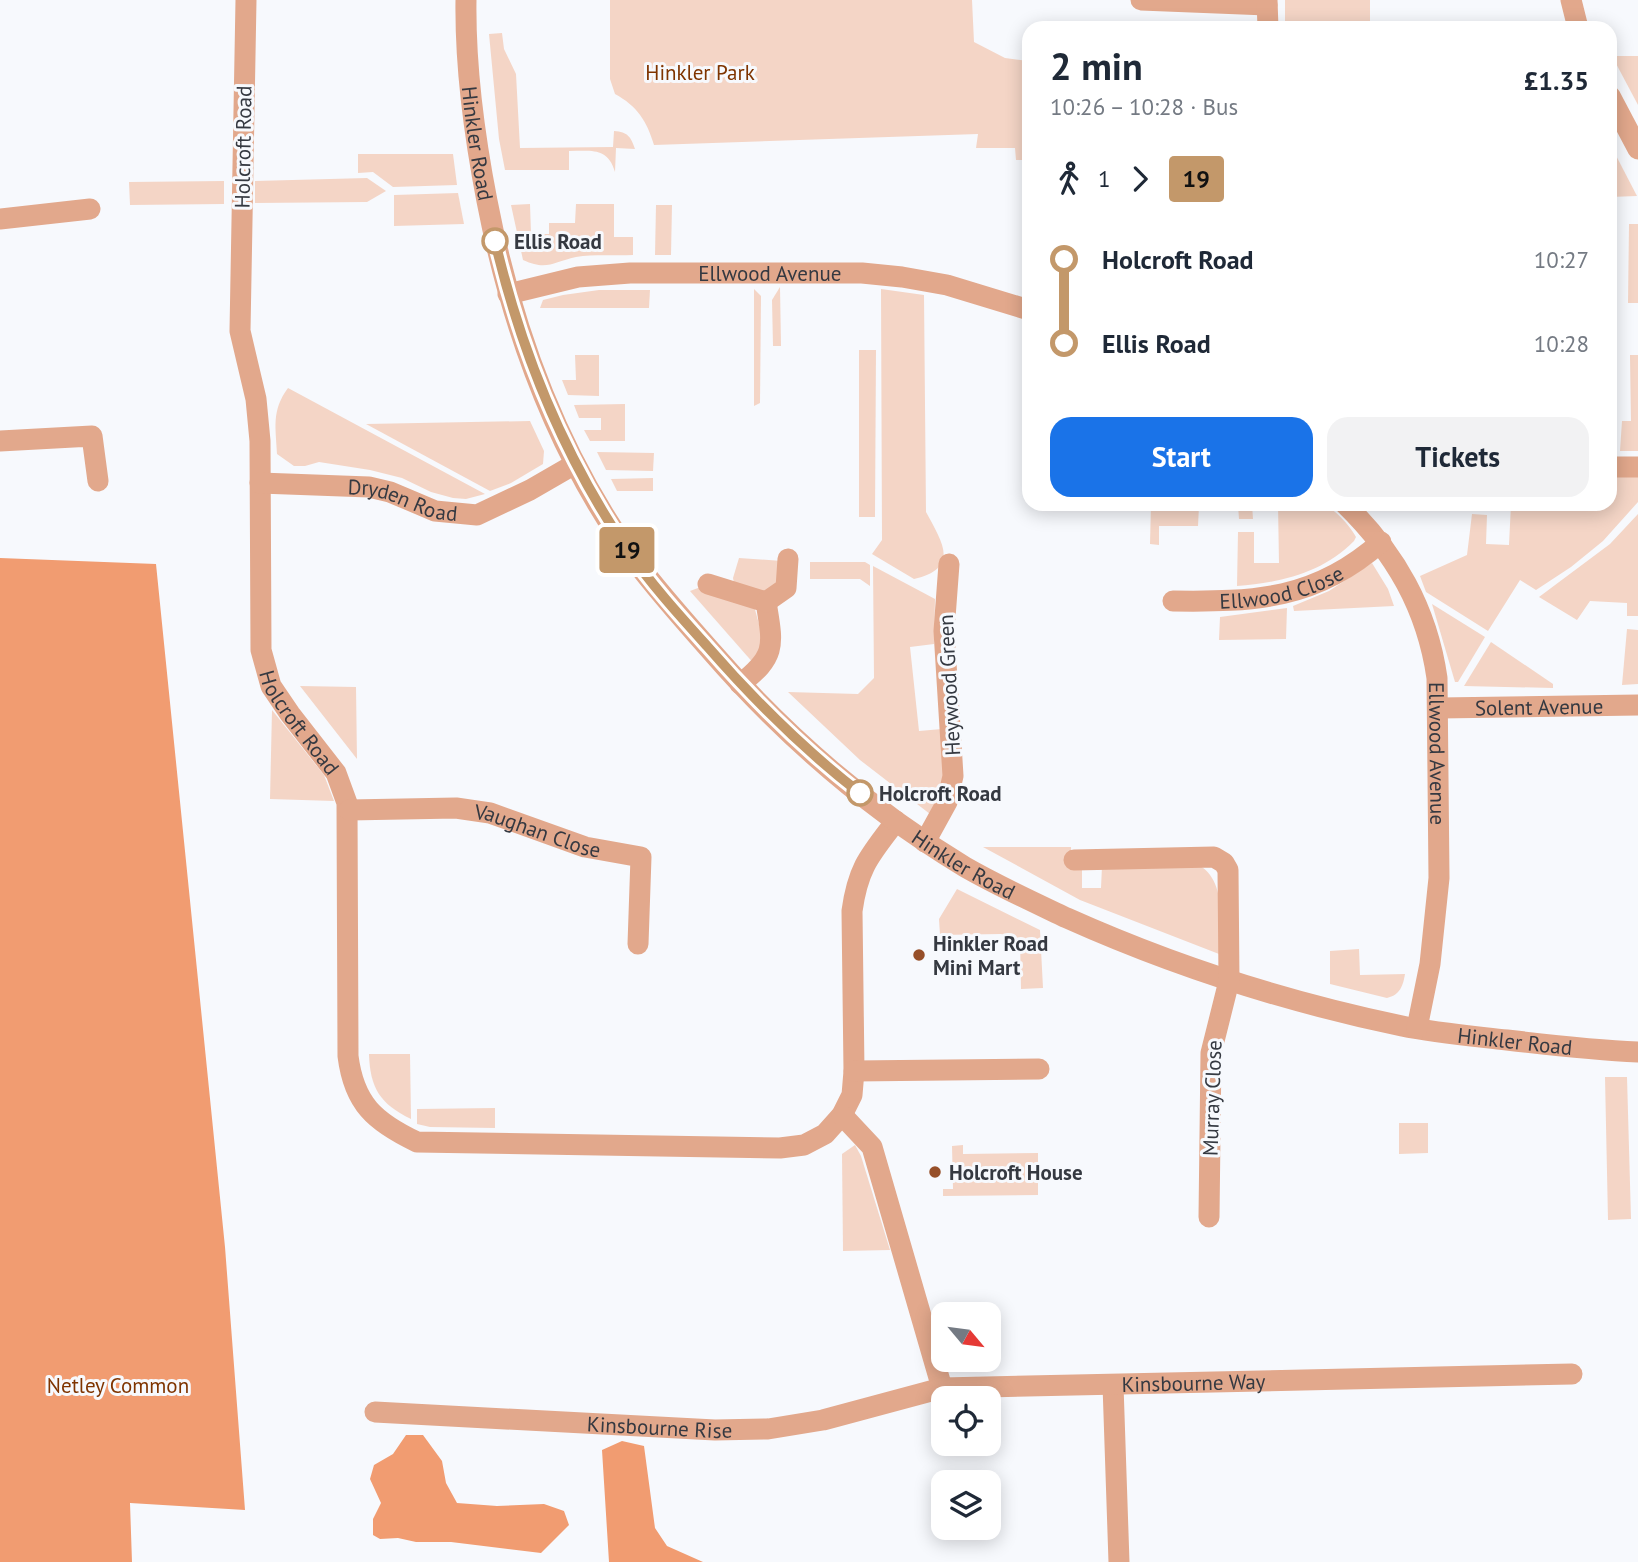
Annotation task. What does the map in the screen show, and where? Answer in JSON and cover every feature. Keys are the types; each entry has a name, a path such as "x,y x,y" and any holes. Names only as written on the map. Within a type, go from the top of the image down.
{"street":[{"name":"Holcroft Road","path":"246,0 240,331 256,399 260,440 261,650 271,686 337,773 349,810 349,1068 351,1081 360,1099 374,1117 417,1142 780,1148 803,1145 825,1134 842,1115 852,1095 855,1071 852,911 855,884 866,860 896,821"},
{"name":"Hinkler Road","path":"466,0 466,51 475,137 508,294 536,379 576,464 627,550 668,603 740,684 795,740 925,842 969,869 1031,901 1128,945 1229,981 1417,1028 1590,1049 1638,1052"},
{"path":"1141,0 1267,2 1268,21"},
{"path":"1570,0 1575,21"},
{"path":"1617,109 1638,149"},
{"path":"0,219 90,209"},
{"name":"Ellwood Avenue","path":"508,294 569,278 620,273 862,273 947,285 1022,308"},
{"path":"0,441 92,436 98,481"},
{"name":"Dryden Road","path":"260,483 369,487 390,492 435,511 477,515 576,464"},
{"path":"1617,467 1638,467"},
{"name":"Ellwood Avenue","path":"1352,511 1381,542 1405,579 1428,637 1436,671 1439,708 1439,878 1436,916 1417,1028"},
{"name":"Ellwood Close","path":"1172,601 1257,600 1291,593 1338,573 1381,542"},
{"name":"Heywood Green","path":"925,842 947,802 953,776 944,631 949,564"},
{"path":"766,602 786,588 792,565"},
{"path":"708,584 766,602"},
{"path":"740,684 756,672 770,654 766,602"},
{"name":"Solent Avenue","path":"1439,708 1638,705"},
{"name":"Vaughan Close","path":"349,810 456,808 490,813 585,847 641,857 638,944"},
{"path":"1085,867 1213,857 1224,863 1228,870 1229,981"},
{"name":"Murray Close","path":"1209,1217 1210,1053 1229,981"},
{"path":"855,1071 1039,1069"},
{"path":"842,1115 872,1147 941,1386"},
{"name":"Kinsbourne Way","path":"1001,1387 1572,1374"},
{"path":"1113,1385 1119,1562"},
{"name":"Kinsbourne Rise","path":"375,1412 715,1430 768,1429 823,1420 931,1391"}],"green space":[{"name":"Hinkler Park","path":"610,0 972,0 974,42 1005,58 1022,60 1022,160 1016,160 1015,148 976,148 978,134 654,145 640,115 615,94 610,79"},
{"path":"1285,0 1370,0 1370,21 1285,21"},
{"path":"502,33 504,49 516,74 520,148 613,147 614,131 623,133 632,141 635,149 616,148 615,172 603,154 584,151 569,151 569,170 505,170 499,139 489,34"},
{"path":"1617,56 1638,56 1638,105 1617,65"},
{"path":"358,154 453,154 457,185 393,187 373,172 358,173"},
{"path":"1617,157 1637,196 1617,197"},
{"path":"367,178 386,191 367,202 255,203 255,181"},
{"path":"224,181 224,204 130,205 129,182"},
{"path":"458,193 464,224 394,226 394,195"},
{"path":"530,204 531,234 549,234 549,223 575,223 576,204 614,204 614,237 633,237 633,255 583,256 544,265 523,260 511,205"},
{"path":"656,205 672,205 671,255 655,255"},
{"path":"1629,224 1638,224 1638,303 1628,303"},
{"path":"780,287 781,346 773,346 772,300"},
{"path":"754,289 761,296 760,403 754,406"},
{"path":"881,289 924,295 926,512 942,543 944,553 938,568 914,579 872,554 882,540"},
{"path":"599,290 650,290 649,308 540,308 543,300"},
{"path":"859,350 876,350 875,517 859,517"},
{"path":"575,355 599,355 599,396 568,395 562,380 576,380"},
{"path":"1630,355 1638,355 1638,451 1620,451 1622,421 1631,421"},
{"path":"288,388 485,494 466,499 453,498 431,492 402,478 370,470 319,462 294,466 277,454 277,412"},
{"path":"625,404 625,441 590,441 584,430 601,430 601,418 579,418 574,405"},
{"path":"530,421 544,451 543,464 511,483 490,491 366,424"},
{"path":"597,452 654,453 653,471 606,470"},
{"path":"1617,477 1638,477 1638,502 1603,541 1536,590 1520,580 1488,631 1426,592 1420,576 1467,555 1472,514 1487,515 1486,544 1509,545 1511,511 1617,511"},
{"path":"653,478 653,491 617,491 611,479"},
{"path":"1151,511 1199,511 1198,526 1159,526 1159,545 1150,544"},
{"path":"1238,511 1252,511 1253,519 1239,519"},
{"path":"1278,511 1333,511 1356,537 1342,552 1314,569 1284,579 1237,586 1238,532 1254,532 1254,563 1279,563"},
{"path":"1638,514 1638,616 1627,616 1627,603 1590,601 1577,620 1539,597 1610,544"},
{"name":"Netley Common","path":"0,558 156,564 225,1247 245,1510 130,1503 132,1562 0,1562"},
{"path":"739,558 782,561 782,579 766,592 734,583"},
{"path":"810,562 865,562 870,565 870,586 860,579 810,579"},
{"path":"1372,563 1388,589 1394,606 1294,611 1293,606 1329,591"},
{"path":"873,566 935,599 934,644 910,647 919,731 942,729 945,784 930,814 860,760 788,692 858,694 874,678"},
{"path":"698,588 754,606 764,642 755,665 690,591"},
{"path":"1432,604 1485,637 1458,682 1455,682"},
{"path":"1287,608 1286,639 1219,640 1220,617"},
{"path":"1627,629 1638,630 1638,684 1622,685"},
{"path":"1491,642 1553,684 1553,688 1464,686"},
{"path":"300,686 356,687 357,759"},
{"path":"272,710 324,775 334,801 270,799"},
{"path":"983,847 1071,847 1072,866 1082,867 1082,888 1101,888 1102,866 1199,865 1208,873 1218,893 1219,954 1080,900"},
{"path":"957,889 1040,930 1043,988 1021,989 1020,939 1001,934 940,935 939,919"},
{"path":"1359,949 1360,975 1405,974 1402,986 1395,995 1387,998 1330,984 1330,951"},
{"path":"369,1054 410,1054 411,1119 384,1101 379,1094 372,1076"},
{"path":"1605,1077 1627,1077 1631,1219 1608,1220"},
{"path":"495,1108 495,1128 430,1127 417,1124 417,1109"},
{"path":"1399,1123 1428,1123 1428,1153 1399,1154"},
{"path":"855,1145 861,1156 890,1250 843,1251 842,1154"},
{"path":"963,1145 963,1154 1038,1153 1038,1195 943,1196 943,1189 953,1189 952,1146"},
{"path":"406,1435 423,1435 442,1461 446,1483 457,1503 497,1506 544,1504 564,1511 569,1525 541,1553 451,1542 380,1539 373,1535 373,1519 381,1503 370,1479 374,1465 393,1454"},
{"path":"622,1441 644,1446 655,1528 667,1546 703,1562 609,1562 602,1450"}],"bus line":[{"name":"19","path":"495,241 515,319 545,400 576,464 627,550 668,603 751,696 785,731 860,793"}],"place":[{"name":"Ellis Road","path":"495,241"},
{"name":"Holcroft Road","path":"860,793"},
{"name":"Hinkler Road Mini Mart","path":"919,955"},
{"name":"Holcroft House","path":"935,1172"}]}
